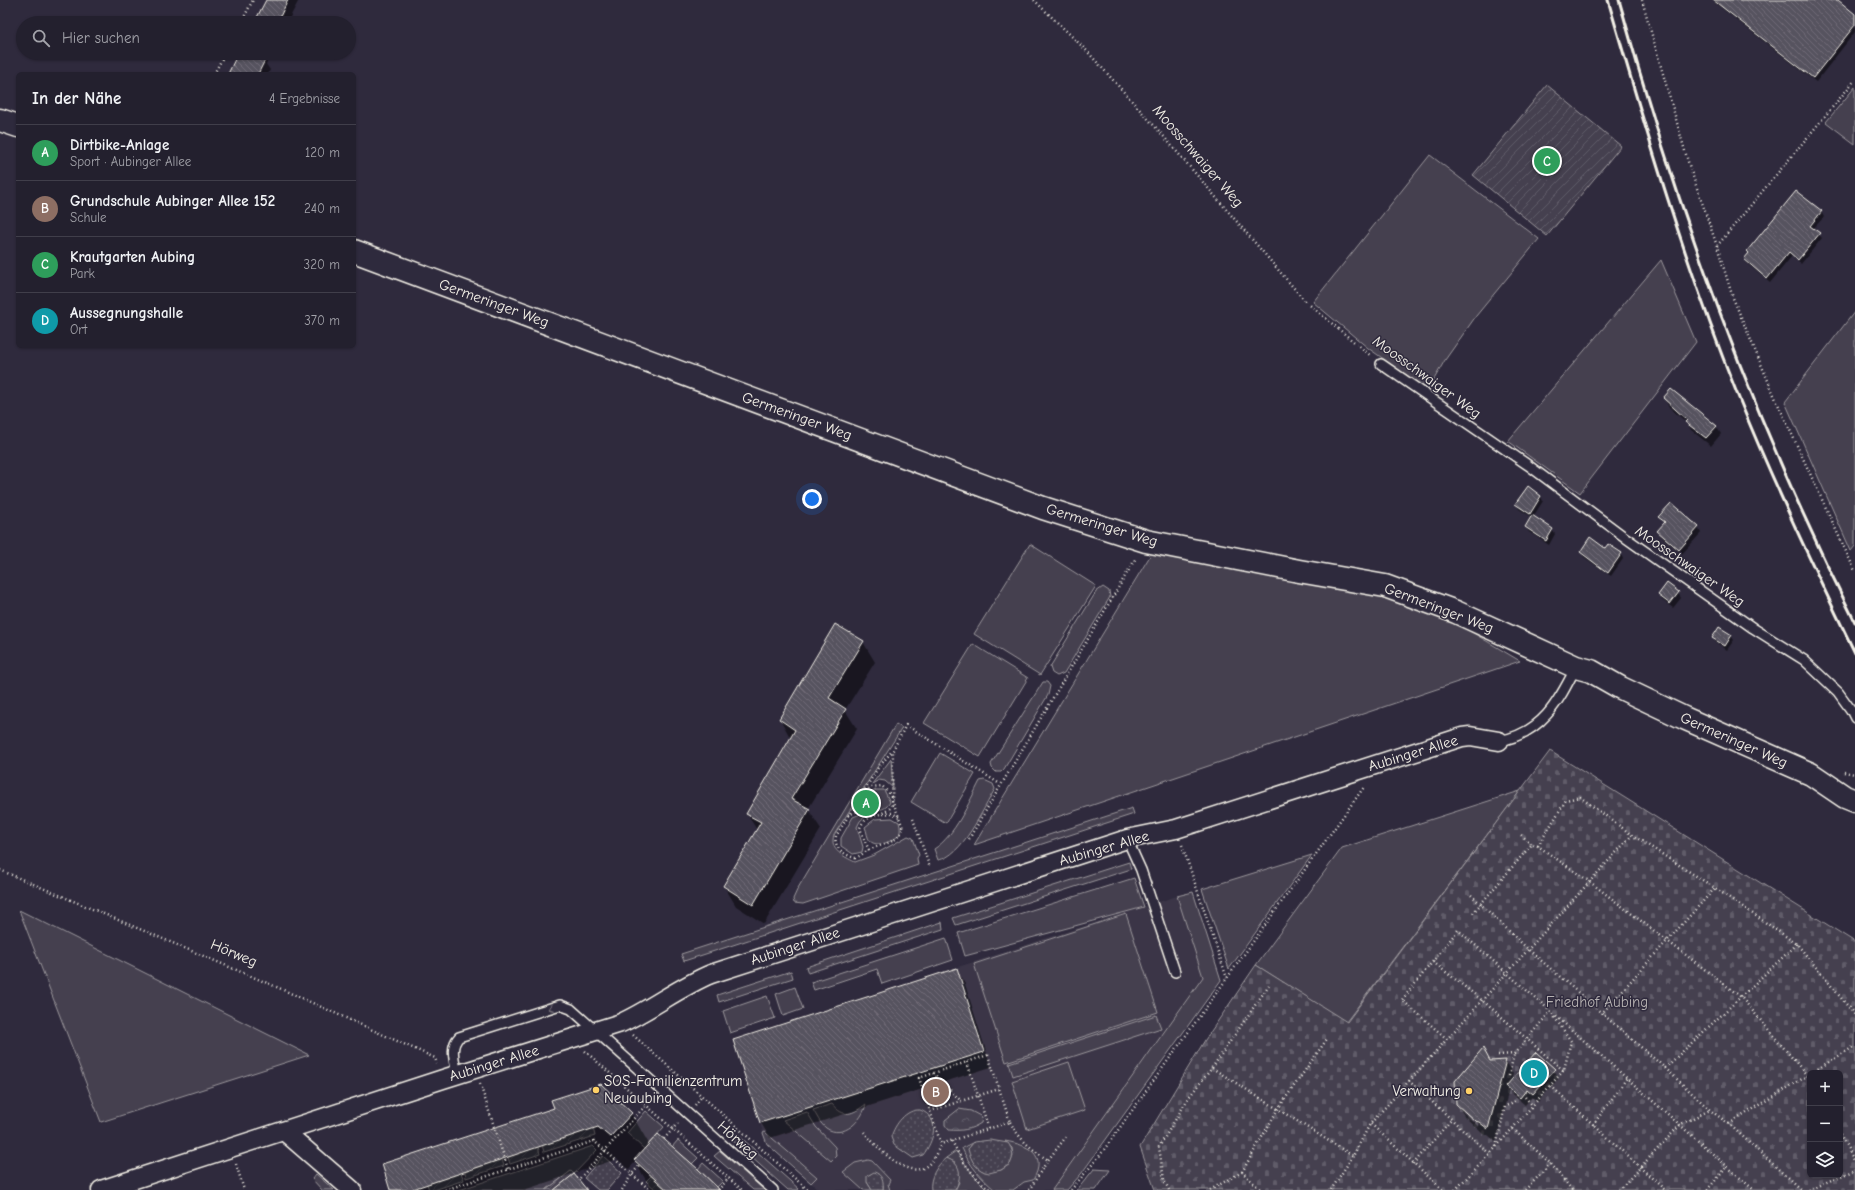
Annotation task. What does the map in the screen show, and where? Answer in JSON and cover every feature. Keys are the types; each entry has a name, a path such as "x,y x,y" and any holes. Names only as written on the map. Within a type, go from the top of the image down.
{"street":[{"path":"0,120 16,125"},
{"name":"Germeringer Weg","path":"356,251 1043,508 1146,541 1385,586 1456,612 1576,667 1591,671 1621,688 1684,718 1811,774 1852,802"},
{"name":"Aubinger Allee","path":"101,1190 450,1076 594,1031 634,1017 690,983 710,974 1127,839 1176,829 1462,737 1470,736 1499,741"},
{"path":"284,1131 352,1190"}],"lane":[{"name":"Moosschwaiger Weg","path":"1381,364 1528,465 1626,538 1753,628 1804,660 1838,692 1855,718"},
{"path":"1499,741 1524,734 1544,719 1576,667"},
{"path":"1127,839 1141,870 1175,972"},
{"name":"Hörweg","path":"450,1076 453,1047 455,1041 459,1037 560,1005 571,1009 773,1190"}],"path":[{"path":"245,16 253,0"},
{"name":"Moosschwaiger Weg","path":"1034,0 1086,50 1159,131 1305,301 1381,364"},
{"path":"1642,0 1689,165 1733,298 1777,402 1855,571"},
{"path":"215,72 221,60"},
{"path":"1717,246 1855,80"},
{"path":"969,840 1000,784 1146,541"},
{"path":"859,797 871,786 882,786 887,789 904,828 896,839 886,845 869,850 855,858 844,853 837,847 834,842 836,836 859,797 878,768 893,750 906,726 1000,784"},
{"path":"869,850 860,828 866,818 890,808 893,801 893,750"},
{"path":"1071,1190 1101,1154 1382,762"},
{"path":"1538,846 1566,800 1580,797 1632,835 1715,888 1797,944 1855,1014"},
{"path":"848,815 858,811 878,814 892,813 902,821"},
{"path":"914,819 930,868"},
{"path":"1176,829 1227,978"},
{"path":"1331,1190 1353,1156 1370,1124 1632,835"},
{"path":"1521,836 1590,882 1741,997 1807,1071"},
{"path":"1473,913 1532,844"},
{"name":"Hörweg","path":"0,870 279,988 435,1058 450,1076"},
{"path":"1601,1014 1715,888"},
{"path":"1471,895 1528,950 1665,1068 1710,1110 1729,1124 1800,1190"},
{"path":"1447,1039 1402,1000 1458,930 1681,1124 1754,1190"},
{"path":"1665,1068 1797,944"},
{"path":"1433,962 1483,1001 1564,1070"},
{"path":"1169,1190 1164,1180 1159,1147 1189,1097 1212,1068 1269,984"},
{"path":"1509,1076 1514,1054 1550,1011"},
{"path":"1455,1190 1496,1148 1564,1070 1572,1041 1550,1011"},
{"name":"Hörweg","path":"629,1031 808,1190"},
{"path":"1210,1190 1242,1172 1278,1109 1327,1039"},
{"path":"1816,1070 1855,1046"},
{"path":"581,1048 742,1190"},
{"path":"1498,1055 1514,1054"},
{"path":"941,1144 919,1078 988,1055 1010,1122 1019,1138 1030,1148 1048,1160"},
{"path":"967,1062 989,1129"},
{"path":"1212,1068 1353,1156"},
{"path":"933,1073 961,1101"},
{"path":"1729,1124 1807,1076"},
{"path":"1593,1125 1628,1078"},
{"path":"1409,1080 1490,1154"},
{"path":"479,1081 508,1169"},
{"path":"1551,1086 1665,1190"},
{"path":"930,1111 999,1088"},
{"path":"1525,1097 1533,1106"},
{"path":"1496,1148 1505,1106 1511,1104 1515,1100"},
{"path":"580,1178 646,1106"},
{"path":"1619,1190 1681,1124 1710,1110"},
{"path":"1413,1164 1452,1119"},
{"path":"864,1132 878,1148 900,1165 914,1169 924,1168 932,1160 941,1144 1010,1122"},
{"path":"1370,1124 1443,1190"},
{"path":"664,1139 673,1129"},
{"path":"1513,1129 1551,1164 1572,1190"},
{"path":"1029,1190 1048,1160 1066,1137"},
{"path":"1843,1140 1855,1162"},
{"path":"952,1141 963,1161 981,1183 991,1190"},
{"path":"445,1190 456,1188 508,1169 594,1142 650,1190"},
{"path":"235,1160 244,1190"},
{"path":"1525,1190 1551,1164"},
{"path":"622,1190 632,1174 640,1166"},
{"path":"1707,1190 1728,1166"},
{"path":"1808,1190 1855,1170"},
{"path":"1242,1172 1261,1190"},
{"path":"718,1190 728,1178"},
{"path":"1816,1186 1817,1190"}],"shaded area":[{"path":"1177,896 1203,977 1052,1190 819,1190 767,1144 733,1040"}],"green space":[{"path":"1547,85 1621,146 1547,236 1473,175"},
{"path":"1855,87 1855,144 1826,122"},
{"path":"1430,155 1539,239 1476,316 1445,360 1428,390 1368,348 1313,302"},
{"path":"1661,260 1696,342 1580,493 1508,441"},
{"path":"1855,311 1855,546 1851,551 1785,402"},
{"path":"1030,544 1096,586 1040,675 974,634"},
{"path":"1153,551 1406,600 1453,621 1520,661 974,845"},
{"path":"1103,587 1109,591 1110,597 1064,673 1057,676 1052,673 1050,667 1096,592"},
{"path":"973,644 1028,678 980,757 924,723"},
{"path":"1043,682 1047,682 1050,686 1048,695 1004,769 1001,772 996,772 992,768 991,764"},
{"path":"896,724 902,728 834,835 833,845 838,852 855,862 874,855 908,836 913,838 919,855 917,858 918,865 803,904 794,903 793,899 798,888"},
{"name":"Friedhof Aubing","path":"1550,751 1855,942 1855,1190 1155,1190 1140,1147 1205,1040 1256,965 1347,1022"},
{"path":"940,753 975,774 946,823 911,802"},
{"path":"891,759 893,788 885,781 879,780 872,784"},
{"path":"984,780 993,784 995,789 978,819 971,831 955,850 947,857 938,860 934,849 942,843 955,827 980,781"},
{"path":"876,790 884,790 890,802 887,806 876,810 859,807 866,795"},
{"path":"1520,791 1346,1022 1256,965 1342,848"},
{"path":"1132,808 1134,814 684,961 681,954"},
{"path":"863,813 867,815 860,821 857,827 863,847 862,852 853,854 841,846 841,838 853,817"},
{"path":"892,818 899,822 899,835 881,844 870,841 865,827 875,819"},
{"path":"1312,855 1229,969 1202,889"},
{"path":"1129,862 1131,869 956,925 953,918"},
{"path":"1134,878 1144,907 965,956 958,933"},
{"path":"1193,892 1221,980 1081,1174 1067,1190 1052,1190 1203,977 1177,896"},
{"path":"19,910 309,1055 101,1122"},
{"path":"1126,914 1158,1012 1006,1062 974,964"},
{"path":"942,922 943,929 808,973 806,967"},
{"path":"946,938 953,960 882,984 877,969 814,990 811,982"},
{"path":"791,971 793,978 719,1002 717,995"},
{"path":"795,987 803,1009 783,1016 776,994"},
{"path":"767,996 775,1018 730,1033 723,1011"},
{"path":"1156,1015 1161,1028 1013,1076 1009,1063"},
{"path":"1069,1062 1085,1110 1027,1129 1012,1081"},
{"path":"832,1104 841,1112 849,1113 866,1104 857,1122 839,1132 826,1128 820,1122 813,1110"},
{"path":"959,1109 971,1111 982,1117 981,1123 966,1130 949,1130 945,1125 945,1120"},
{"path":"920,1110 927,1114 931,1119 934,1131 927,1150 923,1155 913,1158 894,1145 891,1137 895,1127 902,1118 910,1112"},
{"path":"646,1111 664,1127 644,1149 627,1133"},
{"path":"807,1112 816,1127 835,1147 836,1156 831,1161 783,1120"},
{"path":"593,1128 595,1136 544,1152 542,1145"},
{"path":"765,1132 817,1177 811,1183 767,1144 763,1133"},
{"path":"500,1133 538,1147 540,1154 510,1164"},
{"path":"737,1134 799,1189 788,1190 732,1140"},
{"path":"678,1140 698,1158 692,1164 672,1147"},
{"path":"990,1140 1008,1143 1011,1148 1012,1156 1010,1164 1001,1170 989,1173 981,1170 975,1165 968,1149 974,1142"},
{"path":"1005,1141 1021,1145 1033,1152 1037,1157 1037,1171 1033,1180 1024,1182 1013,1190 995,1190 976,1171 962,1148 974,1142 971,1144 971,1153 974,1164 985,1172 1001,1170 1010,1164 1013,1156 1012,1148"},
{"path":"497,1144 504,1166 466,1178 465,1172 496,1161 491,1145"},
{"path":"593,1146 597,1150 574,1174 571,1171 546,1190 459,1190"},
{"path":"720,1151 764,1190 753,1190 714,1156"},
{"path":"956,1151 974,1176 988,1190 955,1190 959,1182 955,1162 946,1158"},
{"path":"603,1156 622,1173 607,1190 598,1190 584,1178"},
{"path":"946,1158 955,1163 958,1167 959,1180 955,1190 931,1190 932,1176"},
{"path":"868,1160 872,1161 890,1180 888,1184 890,1190 883,1190 883,1185 867,1182 872,1190 863,1190 843,1172 855,1163"},
{"path":"703,1163 723,1181 717,1187 698,1169"},
{"path":"1094,1169 1110,1170 1096,1190 1077,1190"},
{"path":"571,1171 574,1174 554,1190 546,1190"},
{"path":"874,1172 877,1173 882,1179 883,1190 872,1190 867,1182 867,1176"},
{"path":"461,1173 464,1180 434,1190 429,1190 427,1184"},
{"path":"316,1174 334,1190 322,1190 312,1179"},
{"path":"651,1176 667,1190 656,1190 646,1181"}],"building":[{"path":"266,0 288,0 280,16 258,16"},
{"path":"1713,0 1838,0 1855,14 1855,25 1813,78"},
{"path":"235,60 265,60 259,72 229,72"},
{"path":"1796,191 1822,211 1810,226 1820,233 1798,260 1789,252 1767,279 1744,259 1749,253 1747,251"},
{"path":"1671,389 1717,426 1706,438 1685,422 1687,420 1663,398"},
{"path":"1528,486 1541,496 1530,514 1515,504"},
{"path":"1671,503 1699,527 1679,550 1657,531 1665,522 1658,517"},
{"path":"1532,515 1553,529 1546,541 1525,527"},
{"path":"1590,537 1605,548 1608,544 1622,553 1608,573 1580,552"},
{"path":"1667,583 1679,592 1670,604 1658,595"},
{"path":"835,624 864,641 829,698 846,709 791,799 810,809 753,905 723,886 761,822 746,814 795,730 779,719"},
{"path":"1719,627 1732,635 1725,646 1712,638"},
{"path":"957,968 984,1052 760,1123 733,1040"},
{"name":"Verwaltung","path":"1483,1048 1490,1061 1506,1060 1488,1129 1479,1122 1475,1121 1456,1104 1455,1081"},
{"path":"1536,1052 1555,1069 1533,1094 1527,1089 1520,1098 1506,1086"},
{"path":"601,1084 632,1113 610,1137 598,1127 410,1190 390,1190 382,1164 554,1108 551,1100"},
{"path":"658,1134 720,1190 667,1190 634,1160"},
{"path":"574,1174 587,1190 554,1190"}],"railway":[{"path":"1608,0 1667,197 1717,343 1778,490 1855,653"},
{"path":"1619,0 1667,160 1693,239 1722,317 1752,395 1784,471 1855,622"}],"place":[{"name":"Krautgarten Aubing","path":"1547,161"},
{"name":"Dirtbike-Anlage","path":"866,803"},
{"name":"Aussegnungshalle","path":"1534,1073"},
{"name":"SOS-Familienzentrum Neuaubing","path":"596,1090"},
{"name":"Verwaltung","path":"1469,1091"},
{"name":"Grundschule Aubinger Allee 152","path":"936,1092"}]}
